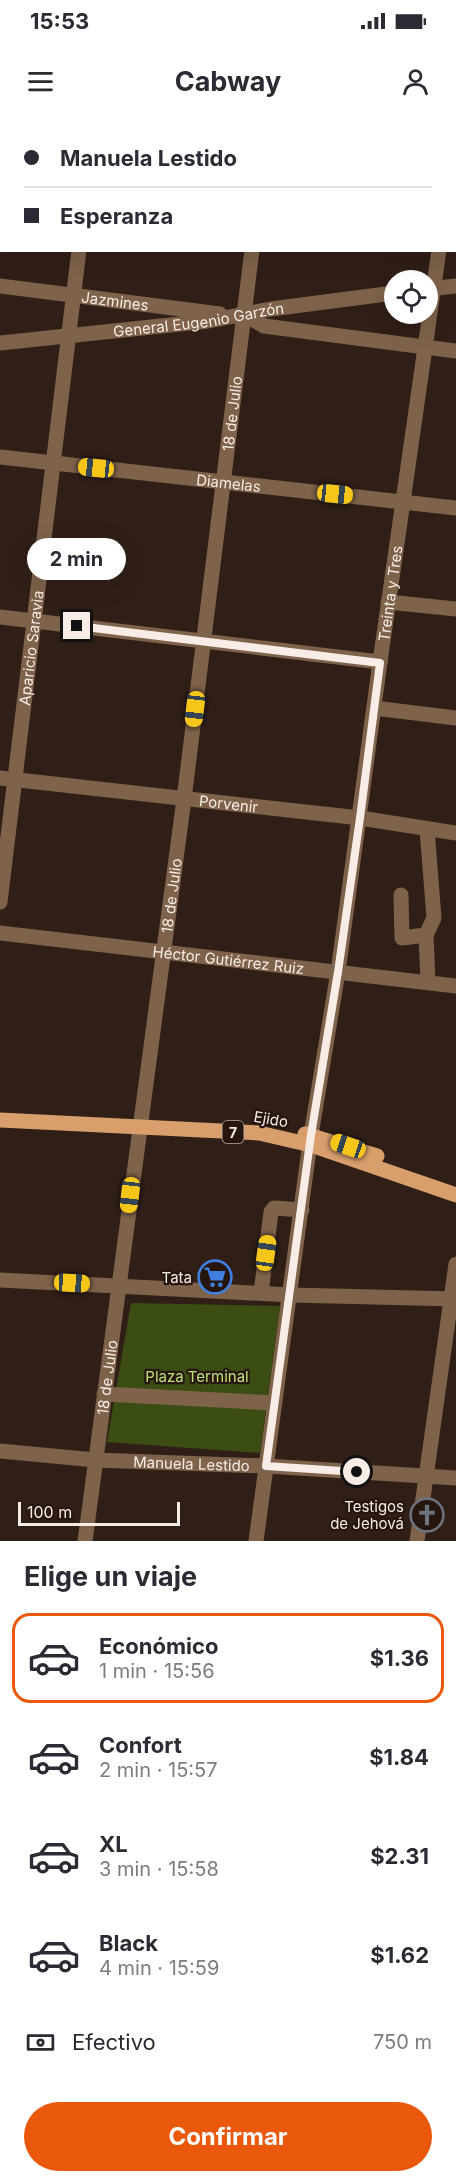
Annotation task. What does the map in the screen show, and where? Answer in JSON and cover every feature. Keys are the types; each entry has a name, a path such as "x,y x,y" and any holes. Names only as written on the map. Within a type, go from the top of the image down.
{"main road":[{"name":"Ejido","path":"0,1110 259,1133 311,1140 456,1184"},
{"name":"Ejido","path":"0,1120 139,1122"},
{"name":"Ejido","path":"311,1140 456,1195"}],"street":[{"name":"Aparicio Saravia","path":"0,903 8,779 35,621 79,252"},
{"name":"18 de Julio","path":"85,1541 139,1122 184,799 252,252"},
{"name":"Treinta y Tres","path":"435,270 439,252"},
{"name":"Jazmines","path":"0,286 217,313 228,317"},
{"path":"438,287 456,286"},
{"name":"General Eugenio Garzón","path":"0,343 207,321 384,294"},
{"path":"244,314 264,326 456,351"},
{"name":"Treinta y Tres","path":"256,1541 428,324"},
{"name":"Diamelas","path":"0,457 456,508"},
{"path":"388,602 456,609"},
{"path":"0,617 380,663"},
{"path":"374,708 456,718"},
{"name":"Porvenir","path":"8,779 360,818 456,833"},
{"path":"427,829 434,918 426,935 428,982"},
{"path":"401,895 402,938 426,935"},
{"name":"Héctor Gutiérrez Ruiz","path":"0,933 456,986"},
{"path":"261,1293 272,1212 274,1208 302,1210"},
{"path":"417,1541 425,1476 454,1298 456,1264"},
{"path":"0,1280 291,1295 454,1298"},
{"path":"104,1394 275,1403"},
{"name":"Manuela Lestido","path":"0,1451 95,1460 266,1466 456,1478"}],"green space":[{"name":"Plaza Terminal","path":"131,1303 280,1306 260,1453 107,1442"}],"place":[{"name":"Tata","path":"215,1277"},
{"name":"Testigos de Jehová","path":"427,1515"}],"route":[{"path":"77,626 380,663 360,818 311,1135 266,1466 357,1472"}]}
